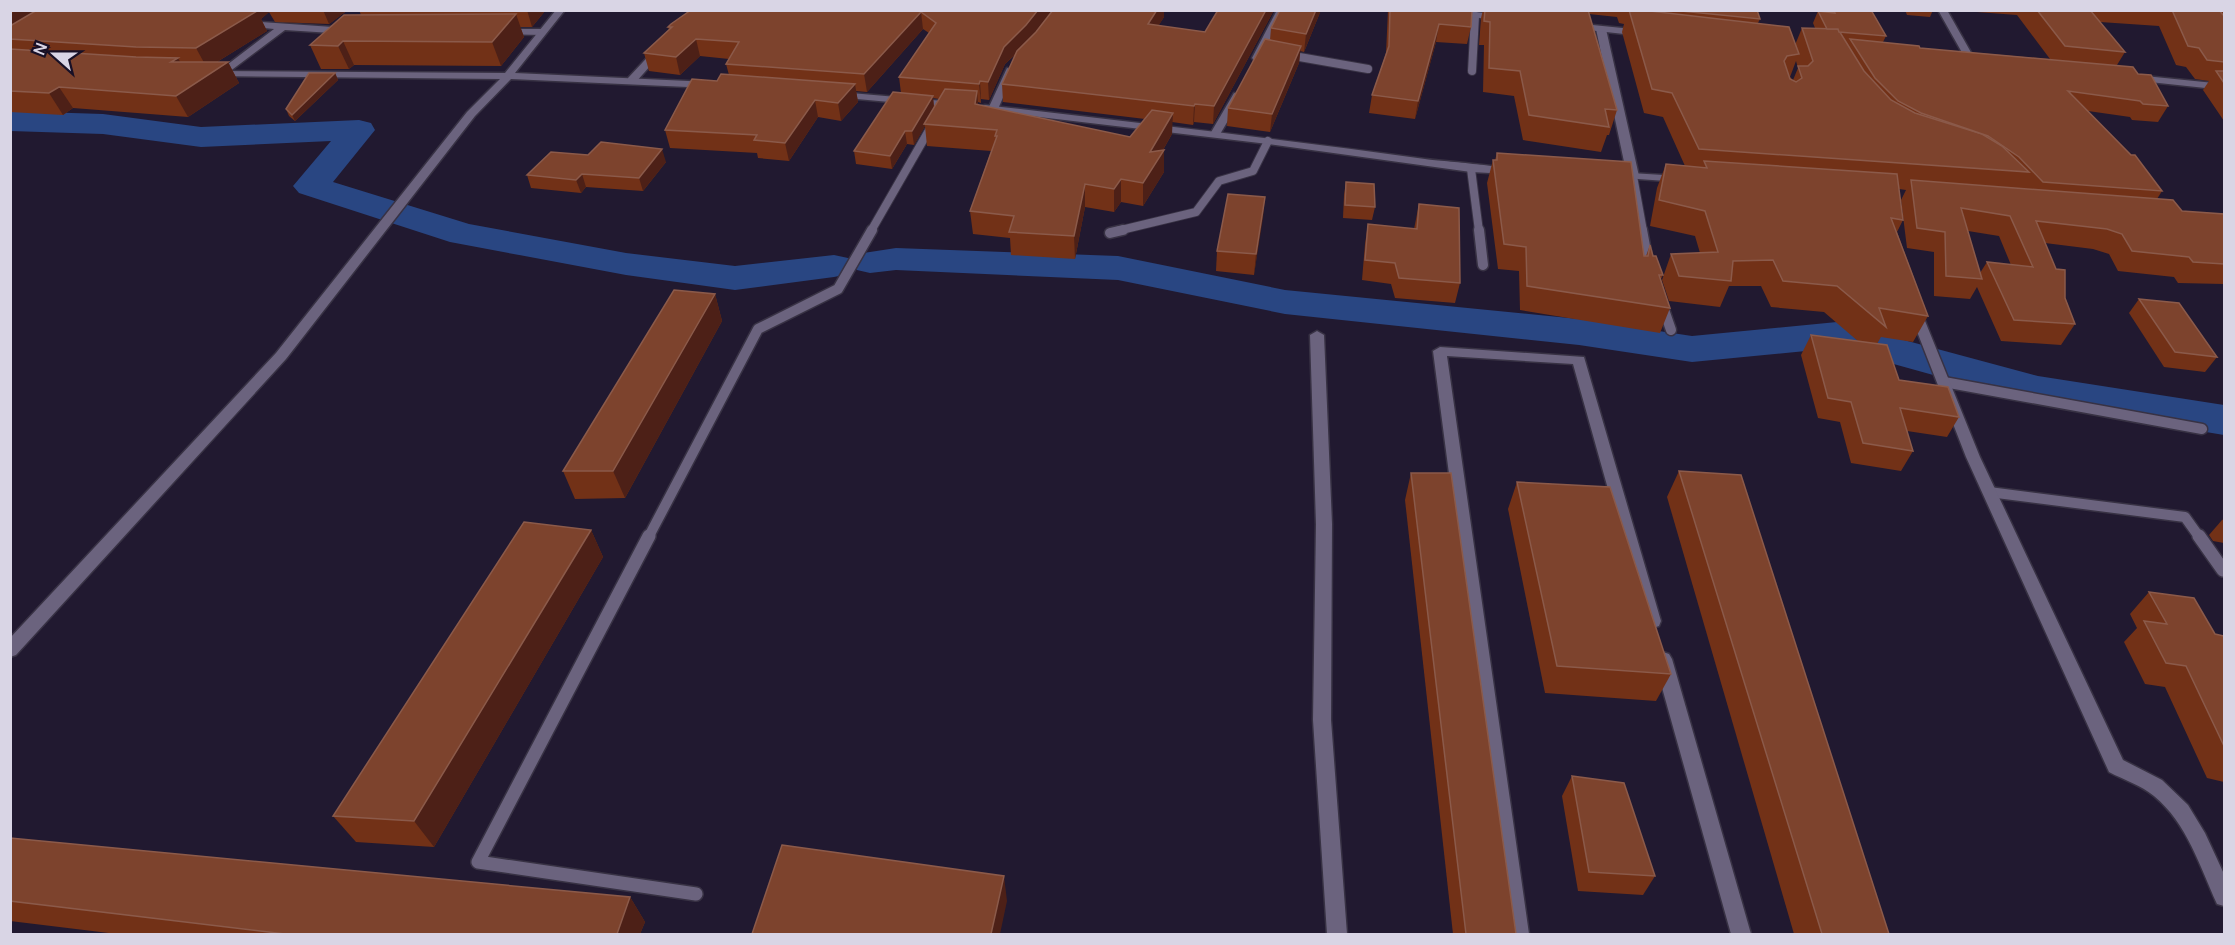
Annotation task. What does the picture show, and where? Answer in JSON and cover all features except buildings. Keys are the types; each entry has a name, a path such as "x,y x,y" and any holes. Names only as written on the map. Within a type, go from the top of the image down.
{"street":[{"path":"10,650 281,356 471,114 508,76 561,10"},
{"path":"1253,67 1266,51 1282,10"},
{"path":"1425,10 1510,19"},
{"path":"1941,10 1972,63"},
{"path":"263,24 272,17"},
{"path":"240,23 361,32"},
{"path":"1567,25 1647,33"},
{"path":"222,73 284,26"},
{"path":"1602,29 1633,176"},
{"path":"497,32 542,32"},
{"path":"632,80 668,41"},
{"path":"993,109 1012,66 1019,59"},
{"path":"1960,62 1983,64"},
{"path":"201,73 508,76 725,86"},
{"path":"2120,77 2224,87"},
{"path":"1215,134 1243,86"},
{"path":"830,94 993,109 1215,134 1471,169 1517,171"},
{"path":"1598,174 1690,179"},
{"path":"1911,300 1973,457 2116,766 2139,776 2170,797 2203,846 2224,897"},
{"path":"1317,335 1324,524 1322,720 1337,934"},
{"path":"1519,934 1440,351 1579,360 1741,934"}],"lane":[{"path":"1472,71 1475,16"},
{"path":"1282,54 1368,69"},
{"path":"696,894 478,862 758,329 838,289 944,104"},
{"path":"1110,233 1196,212 1219,181 1253,171 1268,141"},
{"path":"1471,169 1483,265"},
{"path":"1633,176 1647,261 1654,281"},
{"path":"1657,291 1671,330"},
{"path":"1943,379 2202,429"},
{"path":"1989,492 2185,517 2223,570"}],"waterway":[{"path":"10,121 103,124 201,137 359,130 311,186 463,234 626,264 735,278 834,266"},
{"path":"870,262 896,259 1118,268 1285,302 1579,332 1692,349 1837,335 2038,390 2224,420"}]}
